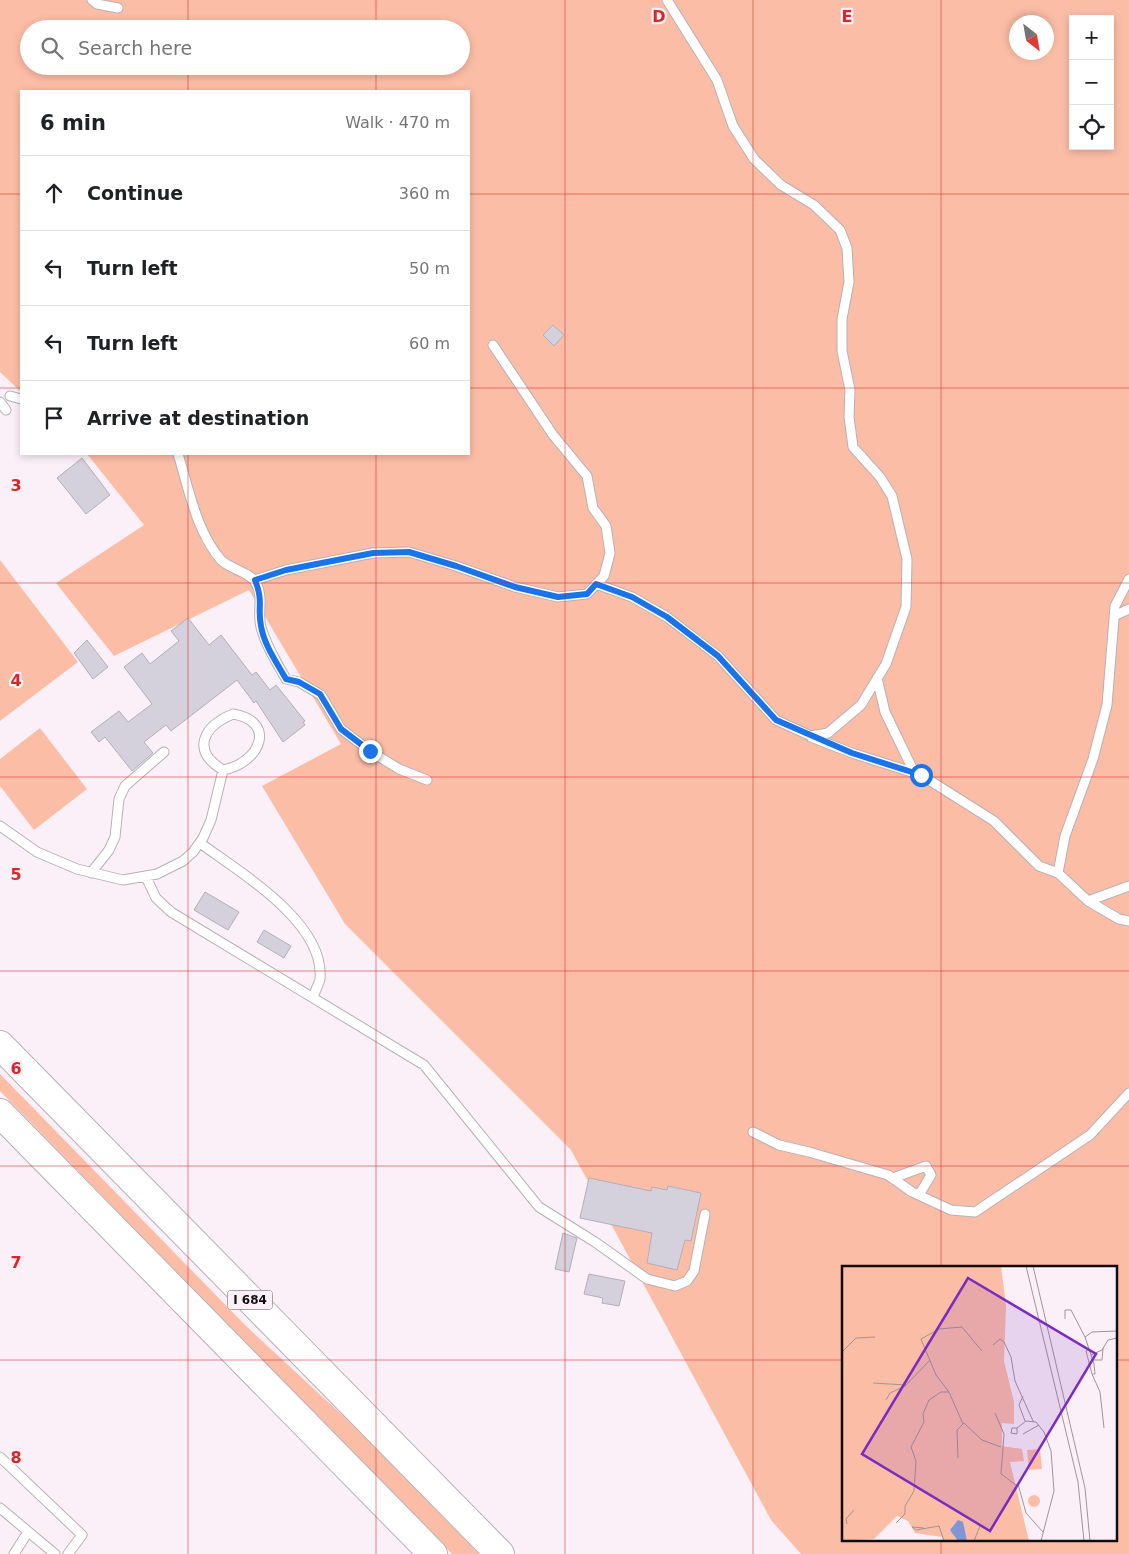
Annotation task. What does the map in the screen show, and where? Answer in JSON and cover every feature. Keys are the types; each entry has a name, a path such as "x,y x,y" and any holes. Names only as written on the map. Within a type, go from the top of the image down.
{"highway":[{"name":"I 684","path":"0,1045 500,1554"},
{"path":"0,1113 433,1554"}],"lane":[{"path":"92,0 97,4 118,8"},
{"path":"668,0 717,80 733,126 754,159 781,185 814,204 840,230 847,248 849,282 842,319 842,351 850,390 849,417 853,447 880,477 892,496 907,559 906,607 886,664 861,705 828,733 811,736"},
{"path":"255,580 286,570 373,553 409,552 515,587 558,597 587,594 604,576 610,553 606,526 593,508 587,476 553,435 493,345"},
{"path":"10,396 20,398"},
{"path":"0,402 6,410"},
{"path":"178,455 195,511 209,542 222,561 255,580 261,596 260,626 272,654 286,679 299,682 320,694 341,729 370,751 399,769 427,780"},
{"path":"1058,874 1065,836 1090,768 1107,705 1115,606 1129,579"},
{"path":"596,584 632,597 667,617 718,656 776,720 852,753 921,775 994,821 1039,866 1058,874 1088,901 1119,919 1129,921"},
{"path":"1114,616 1129,610"},
{"path":"877,678 885,712 914,772"},
{"path":"233,714 247,716 256,725 259,738 257,750 234,768 223,770 207,756 203,745 206,732 219,720 233,714"},
{"path":"91,873 109,850 115,837 119,799 125,786 164,752"},
{"path":"0,826 44,855 91,873 124,880 146,877 157,874 183,861 200,843 211,820 223,770"},
{"path":"200,843 281,902 300,925 311,944 318,963 320,979 313,997"},
{"path":"146,877 156,898 171,912 424,1065 539,1207 647,1279 676,1286 687,1281 694,1271 705,1214"},
{"path":"1088,901 1129,886"},
{"path":"753,1132 779,1145 888,1175 919,1194 951,1210 975,1212 1090,1135 1129,1093"},
{"path":"893,1178 926,1166 931,1175 919,1194"},
{"path":"0,1457 82,1536 68,1554"},
{"path":"0,1508 55,1554"},
{"path":"14,1554 28,1532"}],"shaded area":[{"path":"0,0 1129,0 1129,1554 801,1554 771,1520 571,1150 345,924 262,786 341,744 249,590 114,656 56,583 144,525 88,455 470,455 470,90 20,90 20,391 0,372"},
{"path":"0,560 78,662 0,721"},
{"path":"40,728 87,789 34,830 0,786 0,759"},
{"path":"0,1074 246,1326 354,1426 479,1554 452,1554 0,1091"}],"building":[{"path":"553,325 564,335 554,346 543,335"},
{"path":"82,458 110,495 86,514 57,478"},
{"path":"188,618 209,645 221,635 252,675 256,672 270,690 276,685 305,721 303,722 305,725 283,742 256,701 254,703 237,680 171,731 166,725 144,742 153,753 132,771 105,737 99,742 91,732 119,711 128,722 152,704 124,667 142,653 150,664 179,641 171,631"},
{"path":"87,640 108,667 93,679 74,653"},
{"path":"205,892 239,912 228,930 194,910"},
{"path":"264,930 291,946 284,958 257,942"},
{"path":"589,1178 651,1191 652,1187 667,1190 668,1186 701,1193 691,1241 685,1240 677,1270 647,1263 652,1233 580,1218"},
{"path":"563,1233 577,1238 569,1272 555,1269"},
{"path":"589,1274 625,1281 619,1306 602,1303 603,1298 584,1294"}],"route":[{"path":"370,751 341,729 320,694 299,682 286,679 272,654 260,626 261,596 255,580 286,570 373,553 409,552 515,587 558,597 587,594 596,584 632,597 667,617 718,656 776,720 852,753 921,775"}]}
